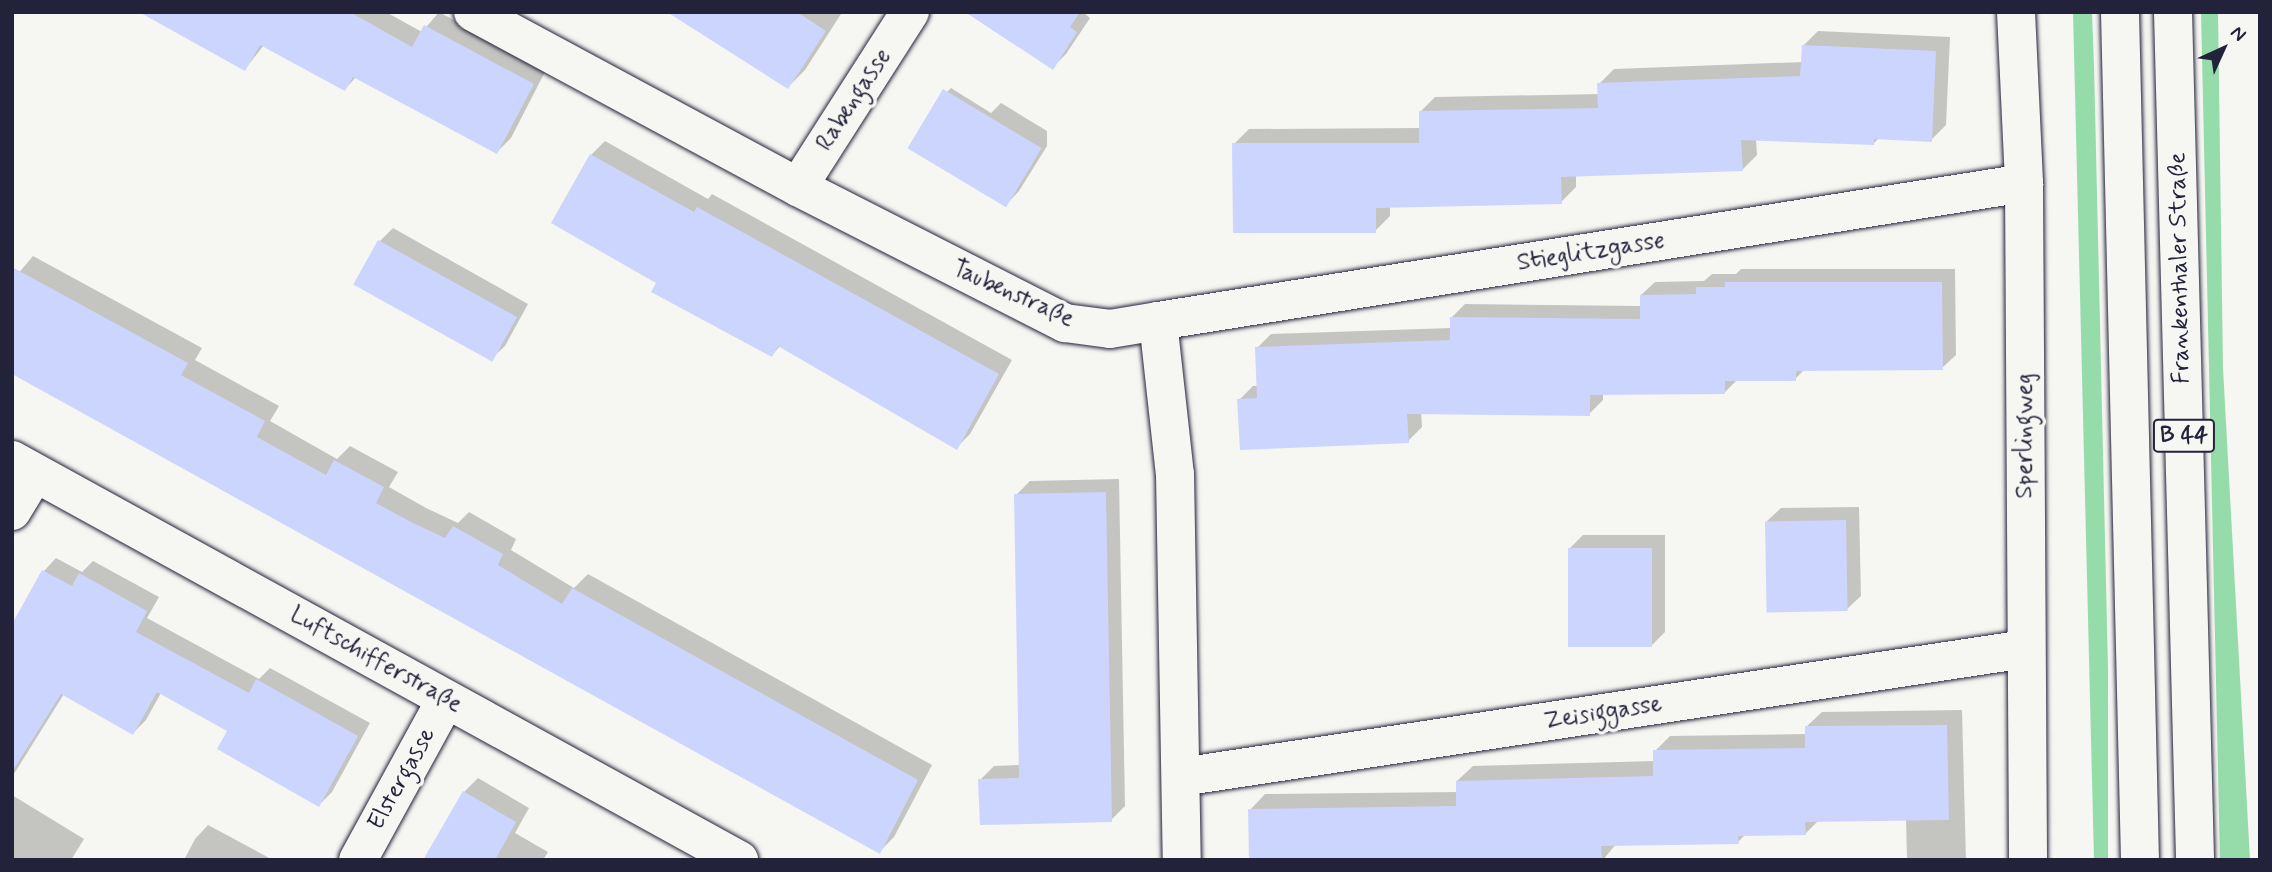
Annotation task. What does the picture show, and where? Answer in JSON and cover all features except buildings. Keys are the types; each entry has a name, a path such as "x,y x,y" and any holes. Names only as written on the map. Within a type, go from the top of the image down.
{"street":[{"name":"Taubenstraße","path":"473,12 798,187 1065,323 1110,330 1158,321"},
{"name":"Rabengasse","path":"798,187 910,12"},
{"name":"Sperlingweg","path":"2016,12 2024,183 2028,860"},
{"name":"B 44","path":"2120,12 2140,860"},
{"name":"Frankenthaler Straße","path":"2173,12 2195,860"},
{"name":"Stieglitzgasse","path":"1158,321 2024,183"},
{"path":"1158,321 1175,474 1182,860"},
{"path":"12,511 24,467"},
{"name":"Luftschifferstraße","path":"24,467 739,860"},
{"name":"Zeisiggasse","path":"1181,777 2025,649"},
{"name":"Elstergasse","path":"358,860 446,699"}],"green space":[{"path":"2073,12 2092,12 2108,669 2108,860 2094,860"},
{"path":"2201,12 2218,12 2223,368 2250,860 2220,860"}]}
